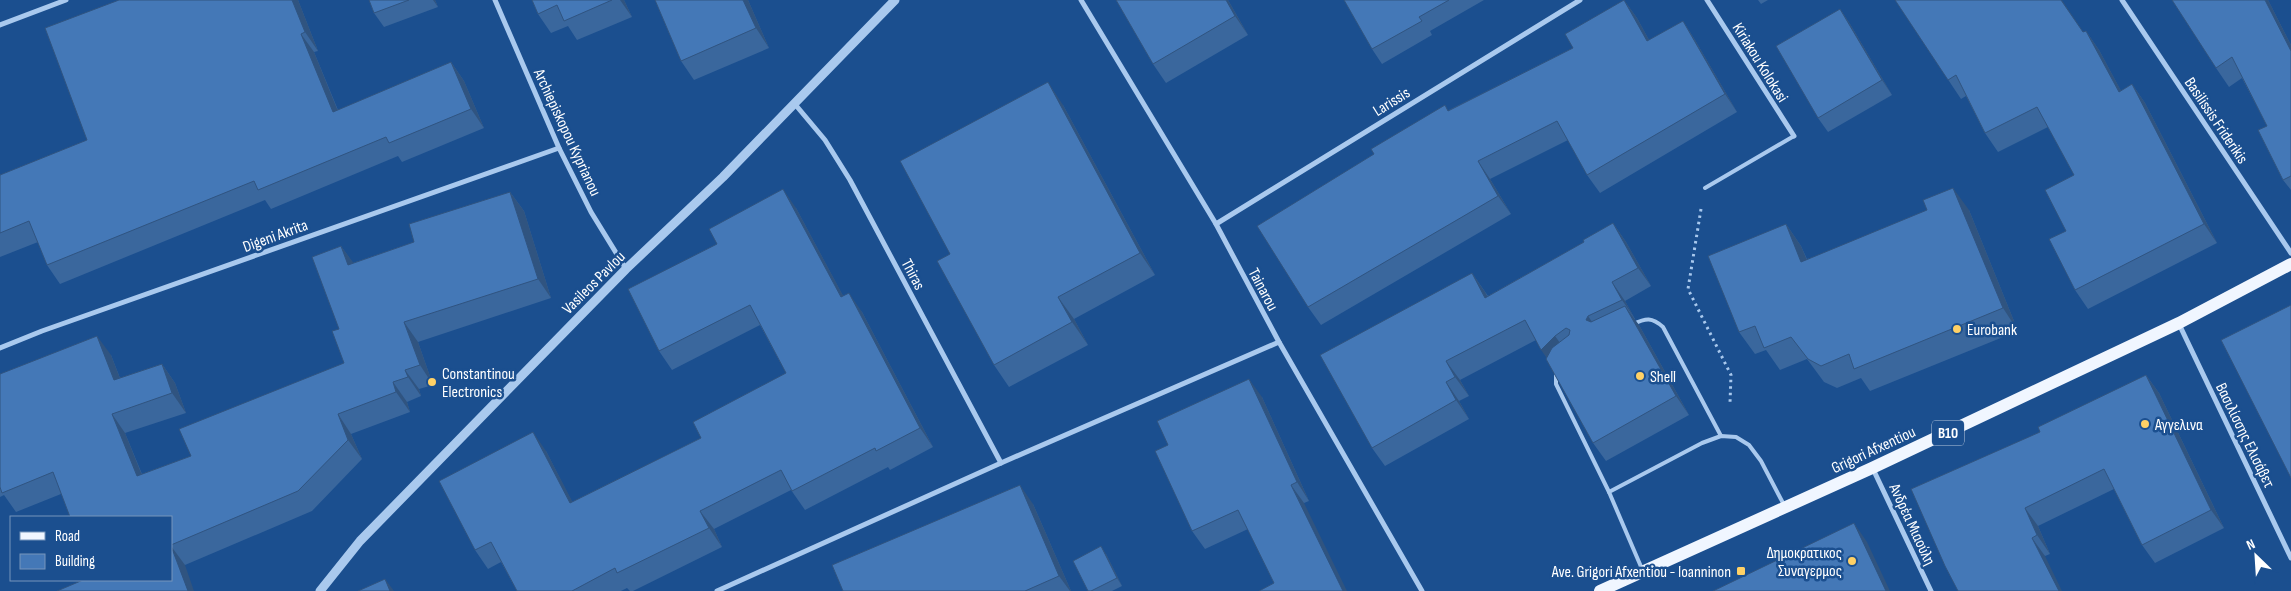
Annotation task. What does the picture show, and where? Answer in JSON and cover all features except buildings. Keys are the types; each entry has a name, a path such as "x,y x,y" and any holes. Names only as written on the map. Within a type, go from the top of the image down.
{"main road":[{"name":"Grigori Afxentiou","path":"1600,591 1872,468 2178,323 2291,264"}],"street":[{"path":"0,25 66,0"},
{"name":"Archiepiskopou Kyprianou","path":"495,0 559,148 591,212 626,269"},
{"name":"Vasileos Pavlou","path":"320,591 360,540 626,269 723,177 895,0"},
{"name":"Tainarou","path":"1081,0 1216,224 1279,342 1422,591"},
{"name":"Larissis","path":"1216,224 1580,0"},
{"name":"Kiriakou Kolokasi","path":"1707,0 1794,136"},
{"name":"Basilissis Friderikis","path":"2122,0 2291,253"},
{"name":"Thiras","path":"794,104 825,140 850,180 1001,463"},
{"name":"Digeni Akrita","path":"0,348 559,148"},
{"name":"Βασιλίσσης Ελισάβετ","path":"2178,323 2291,558"},
{"path":"717,591 1001,463 1279,342"},
{"name":"Ανδρέα Μιαούλη","path":"1872,468 1931,591"}],"lane":[{"path":"1705,188 1794,136"},
{"path":"1627,326 1645,318 1655,320 1663,327 1721,436"},
{"path":"1558,368 1555,376 1556,384 1609,492 1642,571"},
{"path":"1609,492 1702,443 1721,436 1728,436 1736,437 1749,445 1761,461 1785,507"}],"path":[{"path":"1705,188 1688,289 1731,375 1728,436"}],"place":[{"name":"Eurobank","path":"1957,329"},
{"name":"Shell","path":"1640,376"},
{"name":"Constantinou Electronics","path":"432,382"},
{"name":"Αγγελινα","path":"2145,424"},
{"name":"Δημοκρατικος Συναγερμος","path":"1852,561"},
{"name":"Ave. Grigori Afxentiou - Ioanninon","path":"1741,571"}]}
